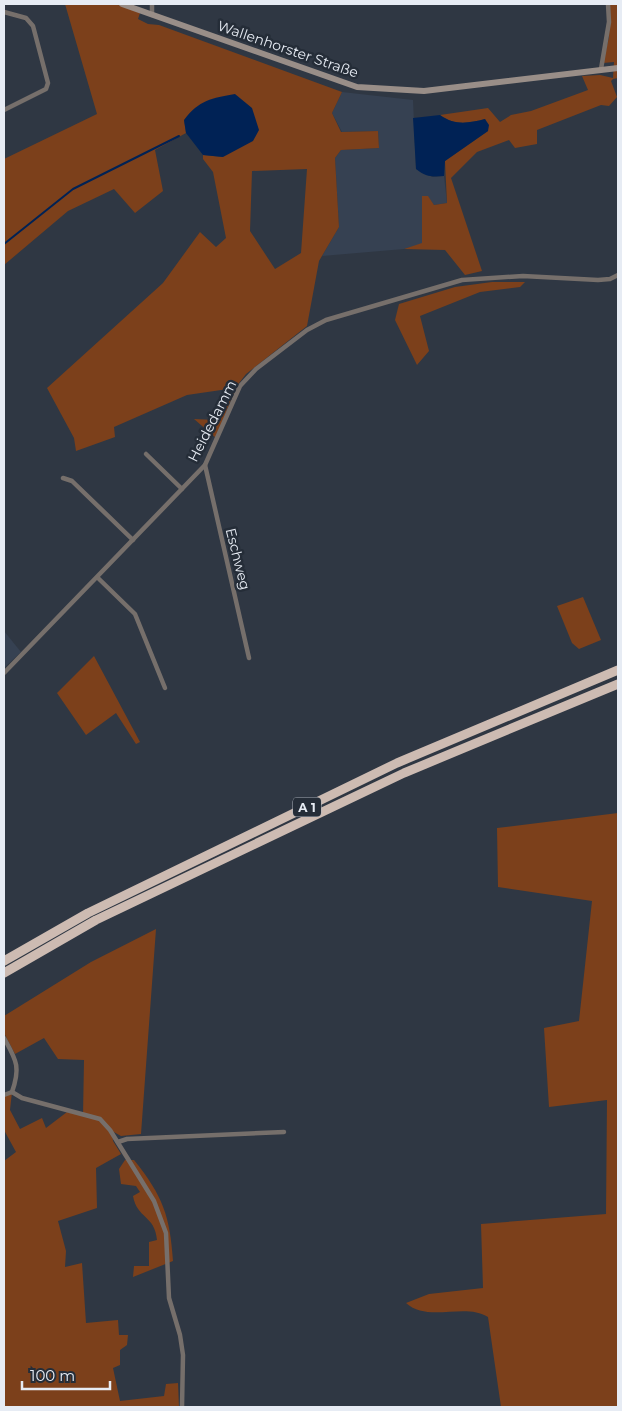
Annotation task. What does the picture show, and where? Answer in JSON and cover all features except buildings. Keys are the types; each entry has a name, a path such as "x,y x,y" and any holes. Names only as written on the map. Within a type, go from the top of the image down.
{"highway":[{"name":"A 1","path":"4,961 88,913 397,763 618,670"},
{"name":"A 1","path":"4,973 96,920 404,773 618,684"}],"main road":[{"name":"Wallenhorster Straße","path":"122,4 357,87 424,91 601,68 618,68"}],"street":[{"path":"152,4 152,15"},
{"path":"601,68 609,22 608,4"},
{"path":"4,12 26,18 33,26 48,83 46,89 4,110"},
{"name":"Heidedamm","path":"4,673 98,578 205,465 240,386 256,369 307,330 326,320 462,280 523,276 598,280 618,276"},
{"path":"146,454 182,489"},
{"name":"Eschweg","path":"205,465 249,658"},
{"path":"63,478 72,481 132,540"},
{"path":"98,578 135,614 165,688"},
{"path":"4,1038 17,1063 18,1077 12,1092 4,1096"},
{"path":"12,1092 22,1098 100,1119 118,1142 154,1201 166,1232 168,1298 180,1335 184,1355 182,1407"},
{"path":"118,1142 127,1139 284,1132"}],"shaded area":[{"path":"65,4 116,4 140,13 138,19 148,24 159,25 342,92 332,113 341,132 378,131 379,148 341,150 335,158 339,227 319,261 307,326 246,374 236,387 216,438 194,419 215,420 228,389 187,395 114,427 115,437 76,451 74,438 47,388 163,283 200,232 216,247 226,238 213,172 203,159 203,155 223,157 184,120 186,133 155,150 163,191 135,213 114,189 68,211 4,265 4,159 97,114","holes":["307,169 301,253 275,269 250,231 252,171"]},
{"path":"610,4 618,4 618,78 611,81 617,97 609,106 601,105 537,130 537,144 515,148 509,140 477,152 451,178 482,271 465,275 445,250 404,249 422,243 422,196 428,196 434,205 447,203 445,161 488,131 485,119 457,122 440,115 488,108 500,122 511,115 531,111 588,90 582,76 600,75 613,78 614,62 603,63 609,37"},
{"path":"342,92 413,100 416,169 432,177 444,176 447,203 434,205 428,197 422,197 422,244 404,249 322,256 339,227 335,158 341,150 379,148 378,131 342,132 332,113"},
{"path":"492,282 525,282 520,287 480,292 420,316 429,351 417,365 395,320 399,304 455,287"},
{"path":"583,597 601,640 579,649 572,643 557,606"},
{"path":"4,631 21,652 4,668"},
{"path":"94,656 140,742 136,744 116,713 86,735 57,693"},
{"path":"618,813 618,1407 501,1407 488,1317 469,1311 425,1312 415,1309 406,1303 429,1294 483,1288 481,1224 606,1214 607,1100 549,1107 544,1028 579,1021 592,901 498,887 497,828"},
{"path":"156,929 141,1134 121,1136 112,1131 113,1141 121,1154 96,1168 97,1208 58,1221 66,1251 65,1267 82,1263 86,1323 118,1320 119,1335 128,1335 127,1345 120,1350 120,1365 113,1368 120,1401 164,1396 166,1384 178,1383 179,1407 4,1407 4,1161 16,1152 4,1130 4,1096 12,1092 10,1110 20,1129 42,1118 46,1128 67,1112 83,1116 84,1060 58,1059 44,1038 15,1054 4,1033 4,1016 91,962"},
{"path":"125,1160 134,1160 152,1185 167,1219 172,1245 173,1261 133,1277 134,1266 149,1266 149,1242 157,1240 153,1226 135,1203 133,1196 140,1192 136,1186 121,1184 119,1169"}],"water":[{"path":"235,94 252,108 259,130 253,141 223,157 203,155 186,133 184,120 195,108 206,101"},
{"path":"440,115 457,122 485,119 489,125 488,131 445,161 444,176 429,176 416,169 413,118"}],"waterway":[{"path":"4,244 73,189 179,136"}]}
